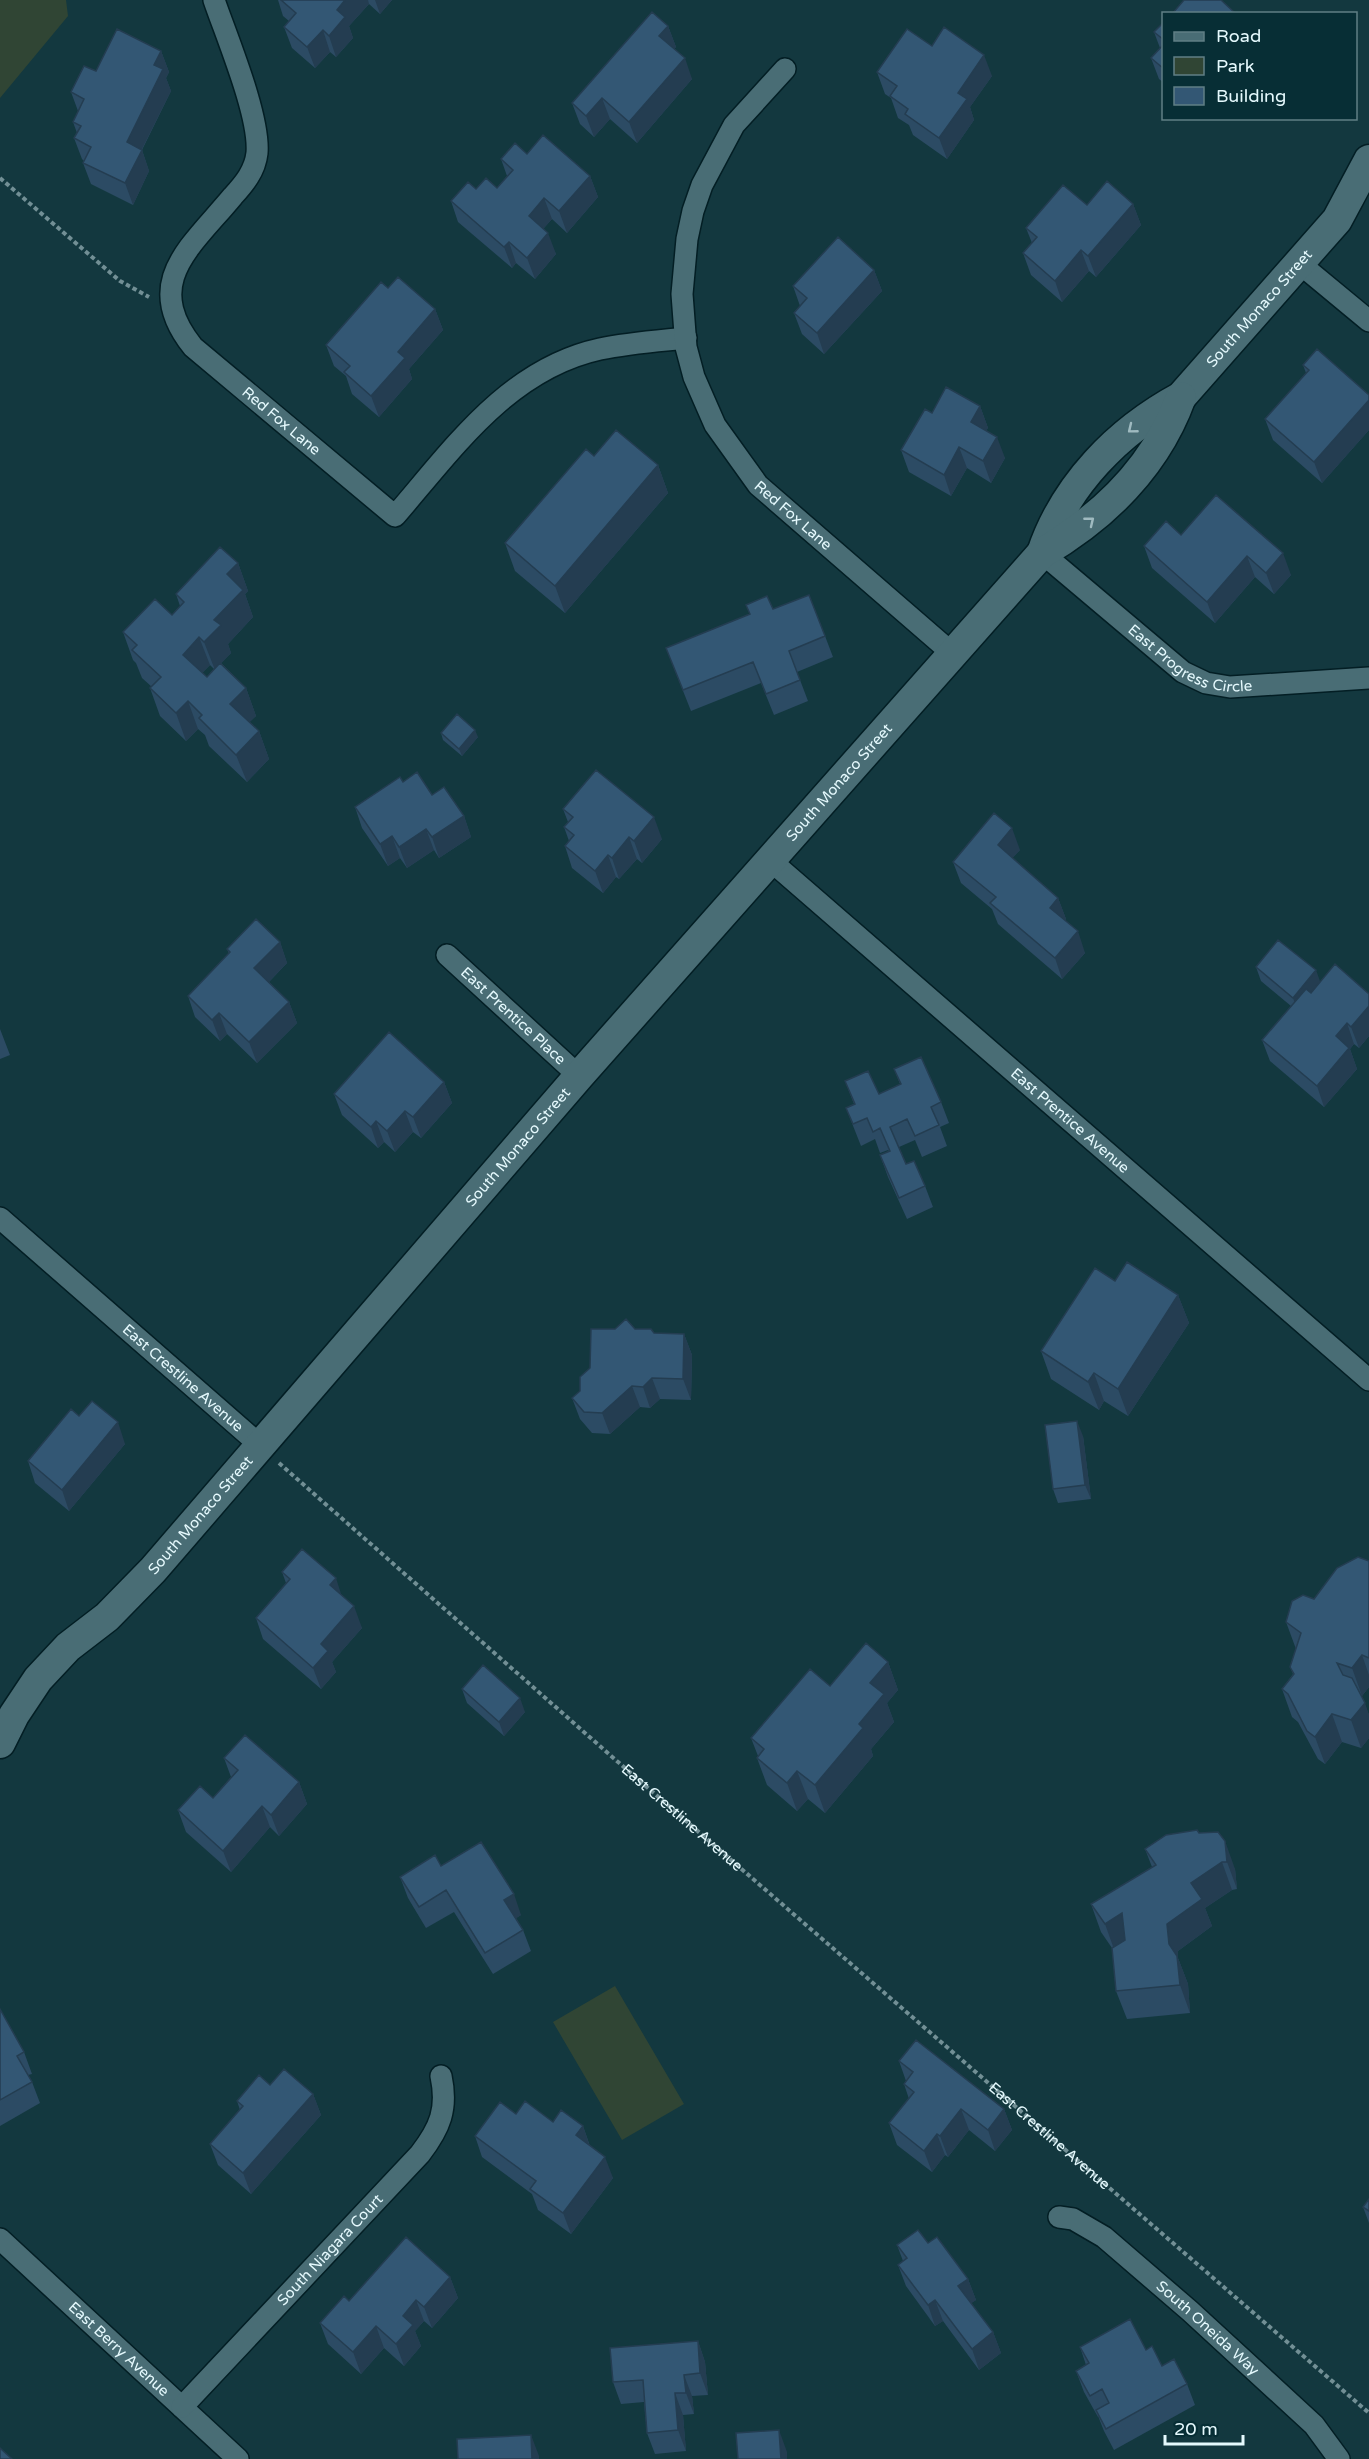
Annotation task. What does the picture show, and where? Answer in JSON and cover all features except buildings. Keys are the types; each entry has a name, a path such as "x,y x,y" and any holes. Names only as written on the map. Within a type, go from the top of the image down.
{"street":[{"name":"Red Fox Lane","path":"214,0 252,113 257,153 247,181 179,264 170,288 171,309 179,330 193,347 395,516 482,416 523,382 573,357 598,349 638,342 686,338"},
{"name":"Red Fox Lane","path":"785,69 734,125 702,184 693,211 687,239 682,294 686,338 694,377 715,425 758,485 953,654"},
{"name":"South Monaco Street","path":"0,1743 14,1715 38,1679 68,1647 107,1617 138,1587 579,1076 1042,553 1078,531 1121,494 1165,435 1181,397 1336,220 1369,160"},
{"name":"South Monaco Street","path":"1336,220 1369,198"},
{"path":"1299,263 1369,321"},
{"name":"East Progress Circle","path":"1042,553 1183,672 1206,683 1230,687 1369,678"},
{"name":"East Prentice Avenue","path":"771,861 1369,1380"},
{"name":"East Prentice Place","path":"447,955 579,1076"},
{"name":"East Crestline Avenue","path":"0,1218 261,1446"},
{"name":"South Niagara Court","path":"182,2407 420,2154 434,2135 441,2118 444,2103 441,2076"},
{"name":"South Oneida Way","path":"1059,2217 1073,2219 1104,2237 1314,2425 1339,2459"},
{"name":"East Berry Avenue","path":"0,2239 112,2340 238,2459"}],"path":[{"path":"0,178 120,281 171,309"},
{"name":"East Crestline Avenue","path":"261,1446 610,1755 1369,2413"}],"green space":[{"path":"0,0 66,0 68,16 0,98"},
{"path":"615,1986 684,2104 622,2140 553,2022"}]}
